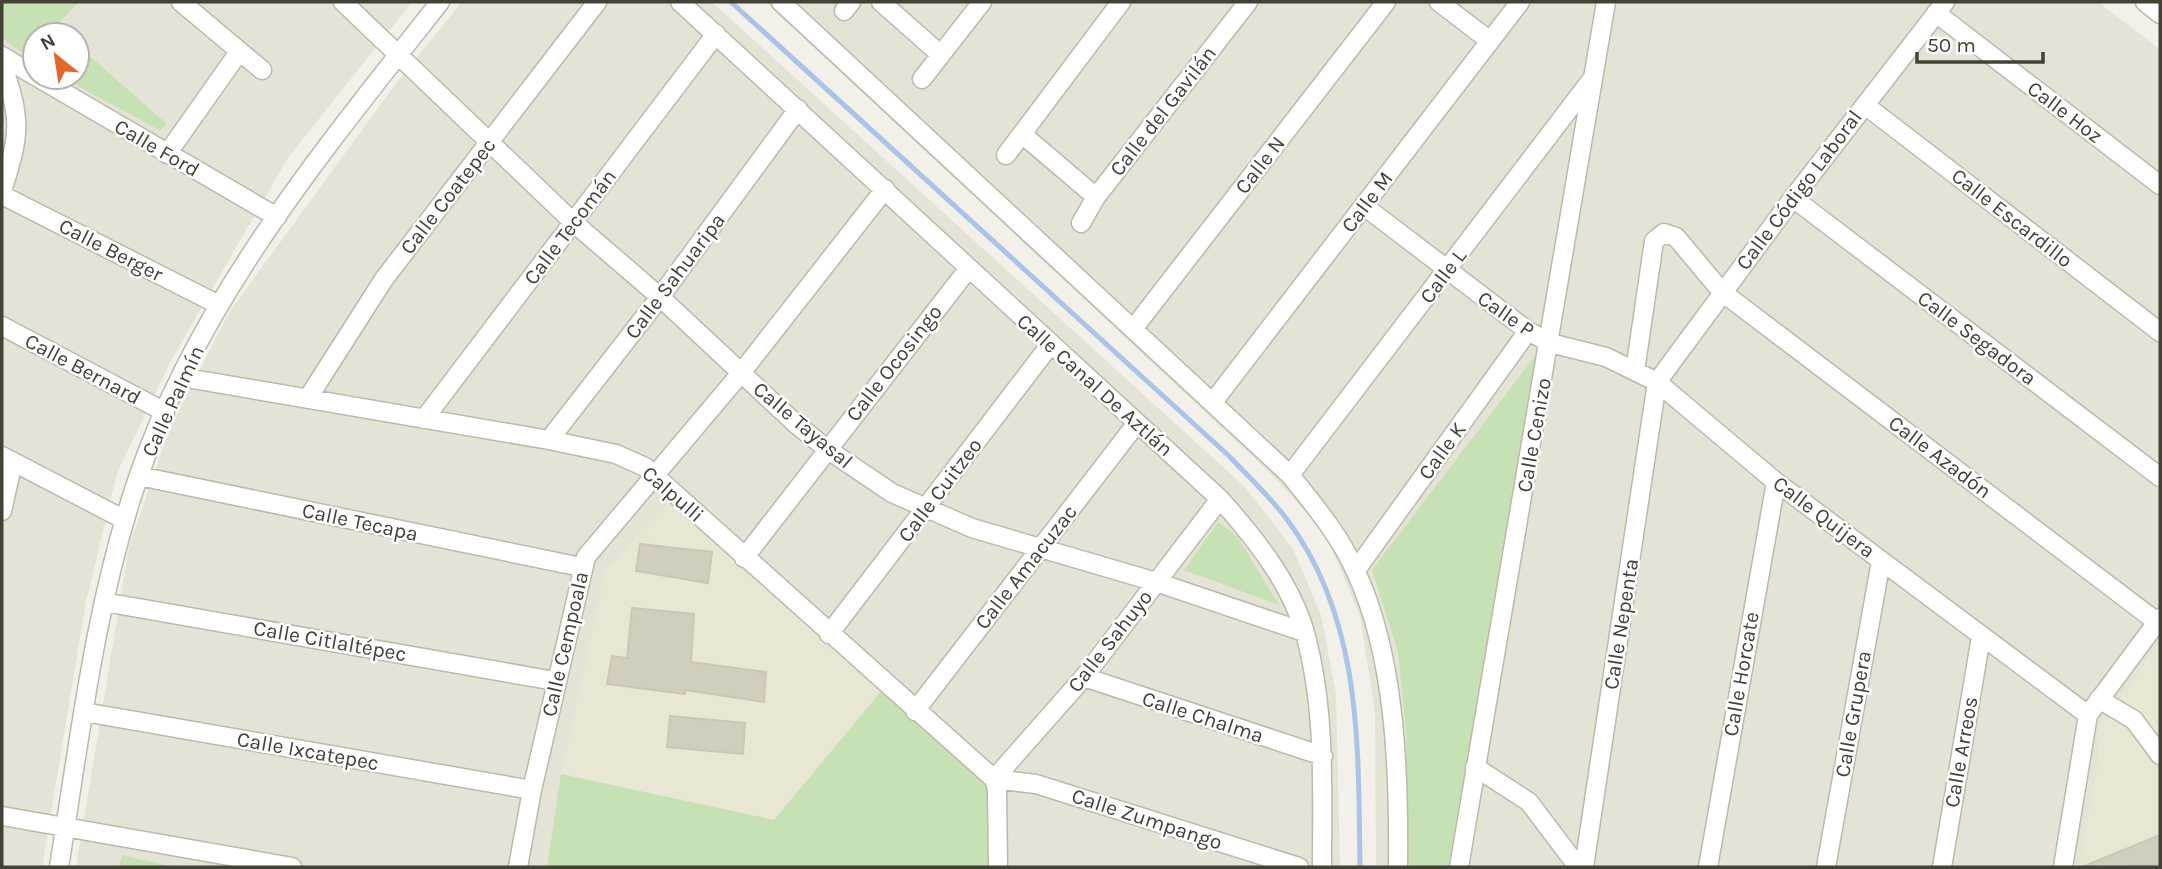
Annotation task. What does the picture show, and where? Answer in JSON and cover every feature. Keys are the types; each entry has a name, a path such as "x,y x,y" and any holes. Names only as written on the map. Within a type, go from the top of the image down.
{"street":[{"path":"181,2 262,70"},
{"name":"Calle Tayasal","path":"343,2 489,144 741,373 827,449 892,493 925,510 972,528 1156,582 1304,632"},
{"name":"Calle Palmín","path":"59,867 104,602 139,476 165,412 219,306 277,217 440,2"},
{"name":"Calle Coatepec","path":"308,398 384,279 597,2"},
{"name":"Calle Canal De Aztlán","path":"680,2 1220,499 1264,552 1304,632 1317,693 1323,756 1322,867"},
{"path":"781,2 1290,475 1332,527 1356,570 1379,634 1387,672 1398,867"},
{"path":"881,2 941,55"},
{"path":"922,79 982,2"},
{"path":"1006,155 1121,2"},
{"name":"Calle del Gavilán","path":"1081,223 1096,198 1248,2"},
{"name":"Calle N","path":"1133,329 1386,2"},
{"path":"1438,2 1490,41"},
{"name":"Calle M","path":"1213,402 1520,2"},
{"name":"Calle Cenizo","path":"1459,867 1606,2"},
{"path":"2145,2 2160,13"},
{"name":"Calle Código Laboral","path":"1657,382 1864,104 1940,8"},
{"name":"Calle Hoz","path":"1940,8 2160,185"},
{"name":"Calle Tecomán","path":"424,419 716,34"},
{"path":"167,154 239,51"},
{"name":"Calle Ford","path":"2,56 21,67"},
{"path":"2,64 13,94 18,132 2,193"},
{"name":"Calle L","path":"1290,475 1595,75"},
{"name":"Calle Ford","path":"61,91 277,217"},
{"name":"Calle Escardillo","path":"1864,104 2160,331"},
{"name":"Calle Sahuaripa","path":"549,440 660,297 798,109"},
{"path":"1022,134 1096,198"},
{"name":"Calle Cempoala","path":"519,867 532,790 581,567 593,546 741,373 885,189"},
{"name":"Calle Berger","path":"2,193 219,306"},
{"name":"Calle Segadora","path":"1793,198 2160,477"},
{"name":"Calle P","path":"1364,206 1528,331 1550,343"},
{"name":"Calle Azadón","path":"1635,370 1654,241 1664,233 1676,237 1722,292 2159,620"},
{"name":"Calle Ocosingo","path":"744,558 969,268"},
{"name":"Calle Bernard","path":"2,327 165,412"},
{"name":"Calle K","path":"1356,570 1528,331"},
{"name":"Calle Quijera","path":"1550,343 1605,357 1657,382 1776,482 2088,715"},
{"name":"Calle Cuitzeo","path":"830,634 1050,345"},
{"name":"Calpulli","path":"181,377 549,440 624,457 654,474 744,558 994,779"},
{"name":"Calle Nepenta","path":"1584,867 1657,382"},
{"name":"Calle Amacuzac","path":"915,711 1137,423"},
{"path":"2,511 7,459 125,520"},
{"name":"Calle Tecapa","path":"139,476 581,567"},
{"name":"Calle Horcate","path":"1707,867 1776,482"},
{"name":"Calle Sahuyo","path":"994,779 1084,677 1220,499"},
{"name":"Calle Grupera","path":"1826,867 1881,561"},
{"name":"Calle Citlaltépec","path":"104,602 555,681"},
{"path":"2063,867 2088,715 2159,620"},
{"name":"Calle Arreos","path":"1942,867 1981,637"},
{"name":"Calle Chalma","path":"1084,677 1323,756"},
{"path":"2099,699 2134,720 2160,755"},
{"name":"Calle Ixcatepec","path":"84,712 532,790"},
{"path":"1475,767 1528,802 1578,867"},
{"path":"994,779 997,790 998,867"},
{"name":"Calle Zumpango","path":"994,779 1036,784 1299,867"},
{"path":"2,816 292,867"}],"shaded area":[{"path":"2,2 412,2 287,159 172,359 117,473 86,602 42,867 2,867"},
{"path":"462,2 712,2 1245,487 1293,549 1321,615 1336,694 1340,867 76,867 129,547 169,430 230,311 397,82"},
{"path":"765,2 2098,2 2160,49 2160,867 1376,867 1375,713 1360,616 1324,531 1266,469"},
{"path":"671,499 883,689 774,820 561,774 605,571"},
{"path":"2160,642 2160,867 2079,867 2098,762 2099,727"}],"green space":[{"path":"2,2 79,2 61,21 21,21 21,52 2,38"},
{"path":"91,57 167,124 159,130 87,91 91,91"},
{"path":"1538,352 1450,867 1407,867 1406,731 1398,652 1372,570"},
{"path":"1218,522 1237,536 1279,605 1184,570"},
{"path":"883,689 990,785 991,867 547,867 561,774 774,820"},
{"path":"122,855 174,867 119,867"}],"building":[{"path":"640,544 712,552 708,583 636,571"},
{"path":"632,608 694,614 691,662 766,672 764,702 685,690 685,694 607,684 612,656 627,658"},
{"path":"670,716 745,723 743,754 667,747"},
{"path":"2160,835 2160,865 2082,867"}],"waterway":[{"path":"731,2 1228,455 1286,518 1311,557 1330,599 1343,642 1356,731 1360,867"}]}
